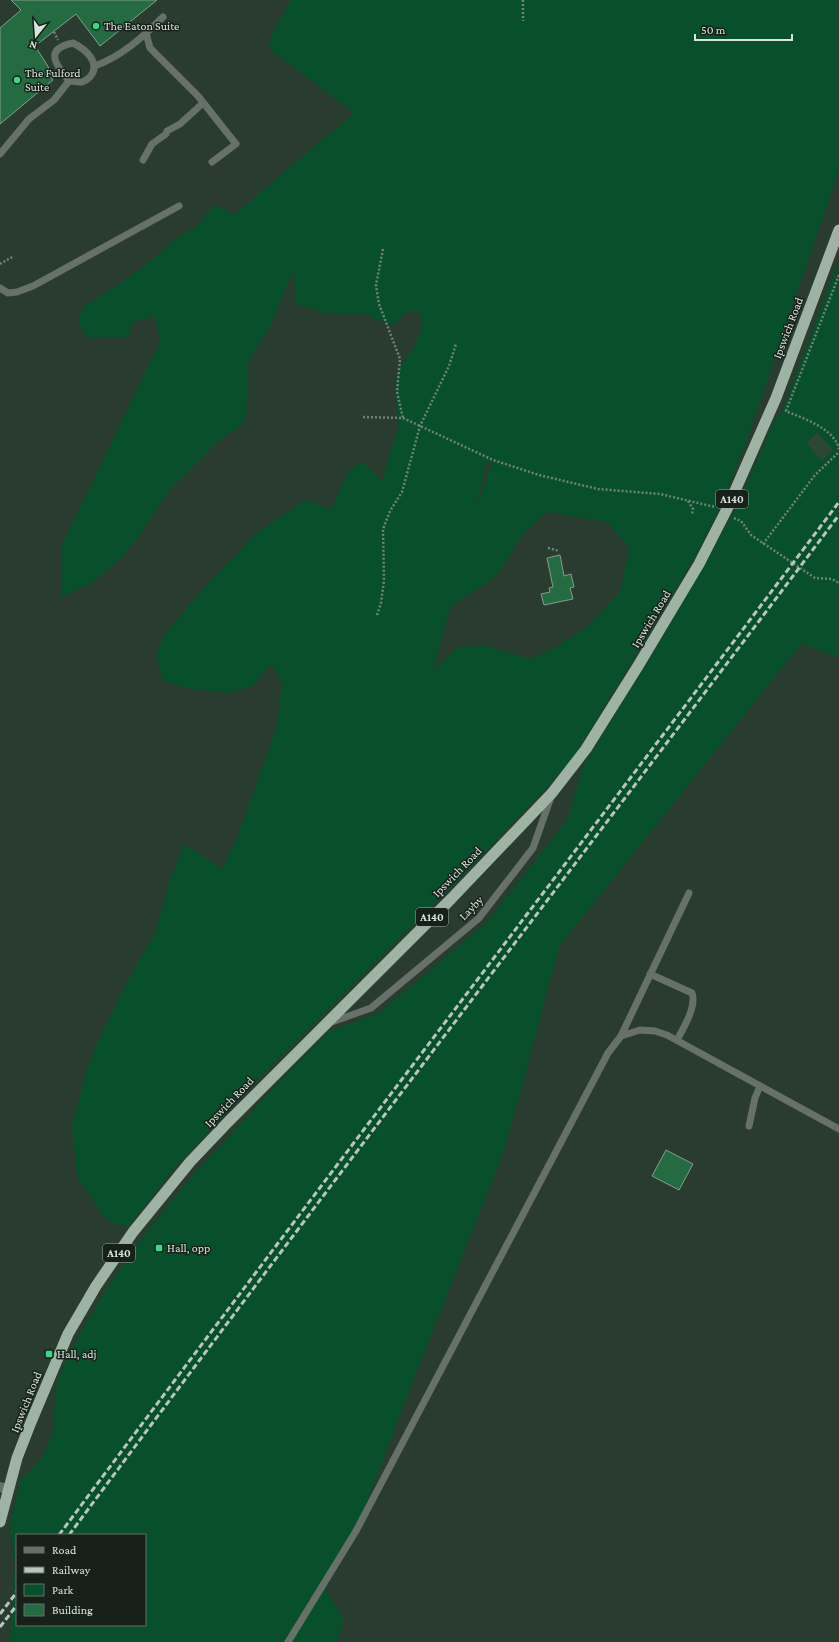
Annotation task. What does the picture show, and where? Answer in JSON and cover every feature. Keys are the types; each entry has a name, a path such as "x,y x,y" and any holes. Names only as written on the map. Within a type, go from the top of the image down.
{"highway":[{"name":"Ipswich Road","path":"0,1522 4,1488 68,1334 96,1286 133,1232 190,1162 322,1026 450,899 552,793 586,749 699,564 722,511 776,398 839,230"}],"lane":[{"path":"95,66 108,61 128,48 163,17"},
{"path":"146,33 150,48 203,103 236,144 212,162"},
{"path":"72,43 81,47 91,58 95,66 93,73 87,80 82,82 69,81 55,63 55,54 62,45 72,43"},
{"path":"0,154 29,119 54,100 69,81"},
{"path":"143,160 152,144 166,134 167,131 180,124 203,103"},
{"path":"0,288 8,293 17,292 33,286 179,206"},
{"name":"Layby","path":"322,1026 371,1008 479,918 534,848 552,793"},
{"path":"288,1642 356,1531 608,1053 621,1036 689,893"},
{"path":"650,974 685,989 692,994 694,998 693,1005 677,1040"},
{"path":"621,1036 640,1030 655,1031 667,1035 839,1129"},
{"path":"748,1126 755,1098 760,1086"}],"path":[{"path":"523,0 523,21"},
{"path":"384,249 376,285 379,304 400,359 397,392 403,418"},
{"path":"0,264 14,256"},
{"path":"839,275 786,412 815,423 833,437 839,449"},
{"path":"377,615 381,603 384,580 383,529 390,511 402,492 420,426 449,366 456,344"},
{"path":"363,417 403,418 493,460 539,475 598,489 660,494 722,511 741,521 751,535 763,544 780,553 816,578 832,579 839,583"},
{"path":"763,544 815,475 839,452"},
{"path":"688,501 693,509 692,516"},
{"path":"548,548 559,551"}],"shaded area":[{"path":"817,432 834,450 822,461 806,443"}],"green space":[{"path":"291,0 839,0 839,170 744,448 722,503 694,558 572,759 537,798 446,893 262,1075 171,1172 128,1227 107,1221 77,1177 72,1126 85,1075 99,1039 130,976 156,931 170,880 184,844 222,869 239,833 277,726 282,682 271,664 253,686 227,693 186,688 163,681 156,655 163,637 195,598 254,535 305,500 331,509 349,469 364,462 382,481 399,423 395,395 397,372 414,347 422,327 420,312 406,311 394,326 361,313 324,313 296,304 293,269 271,325 248,363 246,422 219,440 170,489 139,536 121,558 91,583 62,597 61,547 160,342 155,316 133,322 129,337 87,338 78,322 83,307 152,260 182,234 195,228 214,205 235,214 354,113 269,49 273,32","holes":["493,460 476,508 486,464","546,512 607,522 629,548 620,592 588,626 556,647 530,659 487,646 457,647 433,671 450,607 497,576 522,535"]},
{"path":"839,259 839,658 802,643 559,947 501,1159 414,1378 356,1531 323,1585 344,1620 337,1642 10,1642 15,1565 10,1526 20,1481 41,1459 53,1433 55,1396 58,1378 78,1337 106,1290 143,1236 187,1182 277,1084 329,1031 378,1013 486,923 567,820 584,764 646,665 706,563 735,508 777,416 781,414","holes":["817,432 833,450 822,461 806,443"]}],"building":[{"path":"11,0 157,0 100,46 76,14 35,46 49,68 46,70 53,80 0,124 0,28 21,10"},
{"path":"560,555 564,576 571,574 574,587 570,588 573,599 544,605 541,594 550,592 549,588 553,587 547,558"},
{"path":"666,1150 693,1164 679,1190 652,1176"}],"railway":[{"path":"60,1534 253,1276 839,502"},
{"path":"70,1534 260,1279 839,515"},
{"path":"0,1614 16,1593"},
{"path":"0,1627 16,1606"}],"place":[{"name":"The Eaton Suite","path":"96,26"},
{"name":"The Fulford Suite","path":"17,80"},
{"name":"Hall, opp","path":"159,1248"},
{"name":"Hall, adj","path":"49,1354"}]}
